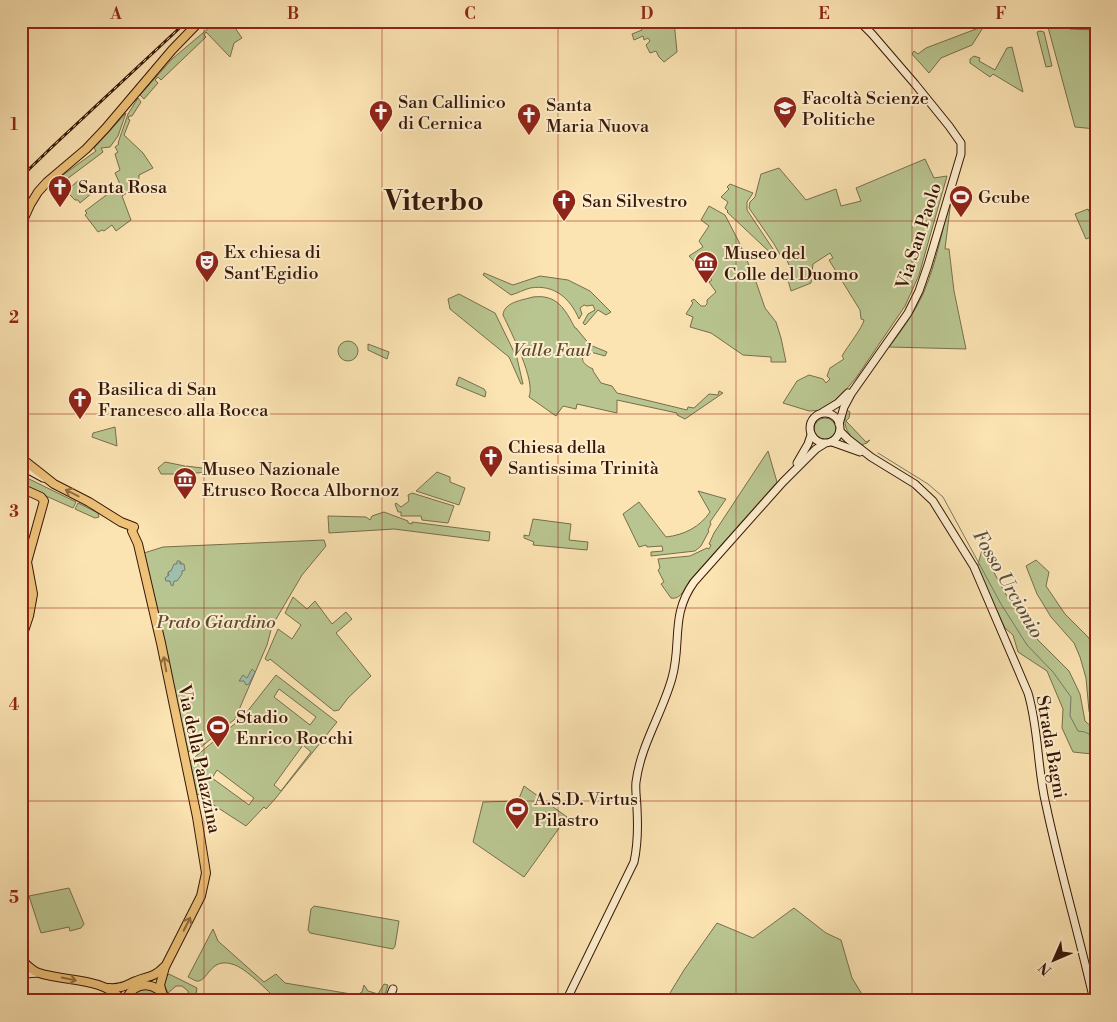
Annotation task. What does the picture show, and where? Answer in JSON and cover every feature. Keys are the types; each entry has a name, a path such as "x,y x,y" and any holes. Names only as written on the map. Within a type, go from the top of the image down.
{"main road":[{"path":"21,225 30,205 42,187 86,149 172,50 200,21"},
{"name":"Via San Paolo","path":"840,427 844,407 859,382 908,313 919,291 961,154 961,143 920,89 859,21"},
{"name":"Via San Paolo","path":"822,413 838,404 859,382"},
{"path":"566,1001 634,862 638,846 636,785 639,764 644,746 672,679 676,660 678,619 684,597 694,582 783,482 816,449 837,438 840,427 833,415 822,413 811,422 811,435 808,444 800,459 783,482"},
{"name":"Strada Bagni","path":"840,427 848,439 871,457 915,484 933,501 974,567 1028,693 1035,719 1040,770 1046,805 1094,1001"},
{"path":"811,435 815,440 824,444"},
{"name":"Strada Bagni","path":"832,442 871,457"},
{"path":"21,458 54,484"},
{"path":"21,466 54,484"},
{"name":"Via della Palazzina","path":"54,484 90,502 121,522 134,527 132,531 138,544 161,643 197,817 206,874 201,896 165,967 160,984 162,992"},
{"path":"21,488 41,496 44,501 26,562 33,594 29,616 21,640"},
{"path":"21,959 38,973"},
{"path":"21,977 26,974 38,973 100,986 121,988 138,980 150,978 165,967"},
{"path":"100,986 114,992 124,1001 132,990 148,985 156,987 162,992 166,1001"},
{"path":"388,1001 393,989"}],"green space":[{"path":"217,21 233,25 242,38 234,43 230,57 206,32 204,35 206,37 161,80 158,77 155,80 158,83 144,99 140,95 172,59"},
{"path":"630,21 674,21 677,52 664,62 656,51 650,53 646,45 650,41 648,38 644,40 643,36 634,40 632,34 642,30 638,23 632,25"},
{"path":"984,26 972,45 941,58 929,73 912,54 914,51 918,54 926,48"},
{"path":"1048,27 1096,30 1096,129 1075,127"},
{"path":"1037,32 1044,32 1052,66 1046,67"},
{"path":"1012,47 1023,92 993,74 990,77 970,63 970,59 974,56 980,58 979,61 995,70 1007,48"},
{"path":"138,98 141,102 132,116 129,116 128,119 130,120 124,135 143,153 153,168 139,175 136,185 122,196 131,220 116,231 112,225 104,231 98,232 85,215 87,213 85,211 109,193 106,188 111,185 114,188 120,184 115,173 120,170 115,154 118,152 115,147 119,144 128,114"},
{"path":"126,113 118,136 110,147 101,148 103,152 59,185 55,186 52,183 96,151 94,148"},
{"path":"925,159 934,178 947,176 919,275 905,306 856,378 836,401 823,410 809,411 783,403 797,381 809,375 823,379 826,383 830,379 827,376 830,368 844,359 842,356 864,320 861,319 860,310 829,260 833,258 830,253 813,264 811,283 791,291 786,273 792,272 786,258 782,258 749,208 750,202 755,197 761,174 779,168 806,200 836,189 841,206 861,201 856,188"},
{"path":"79,180 82,184 84,182 92,193 80,203 66,191"},
{"path":"730,184 753,193 747,202 747,210 775,252 777,259 727,212 725,208 728,202 721,197 729,189 727,187"},
{"path":"952,192 945,249 949,249 954,291 966,349 889,347 916,308 928,282"},
{"path":"709,206 725,215 739,242 765,308 776,322 786,362 771,362 771,357 743,355 711,333 690,327 693,317 686,314 693,303 691,301 694,299 701,306 705,306 707,300 716,292 709,282 712,280 689,256 703,247 699,241 709,226 701,220"},
{"path":"1088,209 1096,226 1096,235 1086,239 1075,214"},
{"path":"484,273 513,285 540,276 568,280 590,291 611,312 606,315 598,310 585,325 583,323 588,314 595,310 593,305 584,305 580,308 582,314 579,319 566,299 554,291 539,287 530,288 511,295 483,275"},
{"path":"459,294 495,313 517,358 523,384 521,384 509,357 450,309 448,299"},
{"name":"Valle Faul","path":"533,297 554,300 564,309 575,328 590,345 607,352 605,356 587,351 584,354 583,362 593,369 601,383 612,386 617,393 687,410 688,407 694,408 709,394 718,395 719,391 723,393 685,419 677,415 677,413 617,400 617,413 577,404 576,409 563,406 556,416 529,397 529,380 526,369 517,344 503,315 510,304"},
{"path":"348,341 355,344 358,351 355,358 348,361 341,358 338,351 341,344"},
{"path":"368,344 389,352 387,359 368,350"},
{"path":"459,377 484,389 486,392 485,397 456,385"},
{"path":"847,410 850,412 849,418 846,421 866,442 870,440 867,443 861,445 847,431 845,416"},
{"path":"825,418 833,421 836,429 833,437 825,440 817,437 814,429 817,421"},
{"path":"115,427 117,446 92,437 93,433"},
{"path":"768,451 777,482 690,580 680,595 671,598 661,584 664,582 658,570 660,568 658,559 690,556 707,548 709,549 714,533"},
{"path":"165,462 185,466 181,474 161,474 158,468"},
{"path":"186,466 210,469 210,472 183,474"},
{"path":"437,472 450,477 450,482 465,488 459,505 416,491"},
{"path":"21,475 76,502 73,508 21,485"},
{"path":"698,491 726,499 710,522 709,531 701,546 695,551 651,556 651,552 663,551 662,546 647,547 646,545 639,547 623,514 639,502 666,537 679,534 696,526 710,512"},
{"path":"412,493 454,506 448,523 422,520 421,516 401,516 401,512 398,512 395,504 401,507 409,501 408,495"},
{"path":"78,503 98,513 99,517 95,518 75,509"},
{"path":"384,512 412,524 412,522 490,532 489,541 394,529 329,533 328,516 366,517 370,520 372,516"},
{"path":"533,519 571,524 569,540 588,542 587,550 533,545 534,542 524,538 524,535 529,536"},
{"name":"Prato Giardino","path":"324,540 326,546 302,575 272,626 267,645 235,719 200,748 187,752 144,553 163,547","holes":["181,562 182,572 171,583 168,580 168,573"]},
{"path":"982,550 1005,593 1037,639 1069,671 1080,694 1085,721 1094,729 1089,711 1086,678 1080,657 1074,643 1051,617 1037,594 1026,566 1036,560 1049,572 1046,586 1065,614 1088,637 1096,649 1096,756 1073,752 1062,728 1063,709 1047,671 1018,652 1013,635 1005,628 977,568"},
{"path":"293,597 307,609 315,601 332,624 346,612 352,619 336,633 371,676 348,698 339,710 334,711 270,659 268,661 265,659 278,629 292,639 301,625 285,613"},
{"path":"276,675 337,722 275,799 266,809 264,807 246,826 209,802 204,804 200,794 197,795 190,761 243,717","holes":["279,689 316,717 310,725 274,697","303,745 311,752 281,791 274,785","217,770 254,798 249,805 212,778"]},
{"name":"A.S.D. Virtus Pilastro","path":"524,786 567,817 524,877 473,842 483,802 518,801"},
{"path":"69,888 84,924 81,928 70,931 69,927 41,933 29,896"},
{"path":"314,906 399,921 395,946 393,949 310,933 308,930 311,909"},
{"path":"794,908 826,933 841,940 852,978 866,1001 673,1001 670,993 717,923 753,938"},
{"path":"213,929 218,941 264,982 276,974 285,983 357,995 362,992 364,985 368,991 378,994 384,984 388,985 383,1001 278,1001 243,970 232,964 225,963 215,966 199,981 188,977"},
{"path":"169,974 197,988 195,1001 187,1001 188,991 182,986 176,986 168,993 164,979"},
{"path":"145,988 151,989 160,995 162,1001 130,1001 136,992"}],"shaded area":[{"path":"177,561 180,561 180,564 184,564 185,570 182,571 177,581 174,581 173,586 165,578 169,575 168,572 171,571 174,564 177,564"},
{"path":"252,669 255,672 249,684 246,685 244,681 239,681 243,675 247,678"}],"waterway":[{"name":"Fosso Urcionio","path":"878,453 928,484 943,497 1001,604 1027,645 1053,672 1071,697 1070,716 1078,731 1085,732 1096,738"}],"railway":[{"path":"21,177 186,22"}],"place":[{"name":"Facoltà Scienze Politiche","path":"785,129"},
{"name":"San Callinico di Cernica","path":"381,133"},
{"name":"Santa Maria Nuova","path":"529,136"},
{"name":"Santa Rosa","path":"60,208"},
{"name":"Gcube","path":"961,218"},
{"name":"San Silvestro","path":"564,222"},
{"name":"Ex chiesa di Sant'Egidio","path":"207,283"},
{"name":"Museo del Colle del Duomo","path":"706,284"},
{"name":"Basilica di San Francesco alla Rocca","path":"80,420"},
{"name":"Chiesa della Santissima Trinità","path":"491,478"},
{"name":"Museo Nazionale Etrusco Rocca Albornoz","path":"185,500"},
{"name":"Stadio Enrico Rocchi","path":"218,748"},
{"name":"A.S.D. Virtus Pilastro","path":"517,830"}],"district":[{"name":"Viterbo","path":"434,201"}]}
